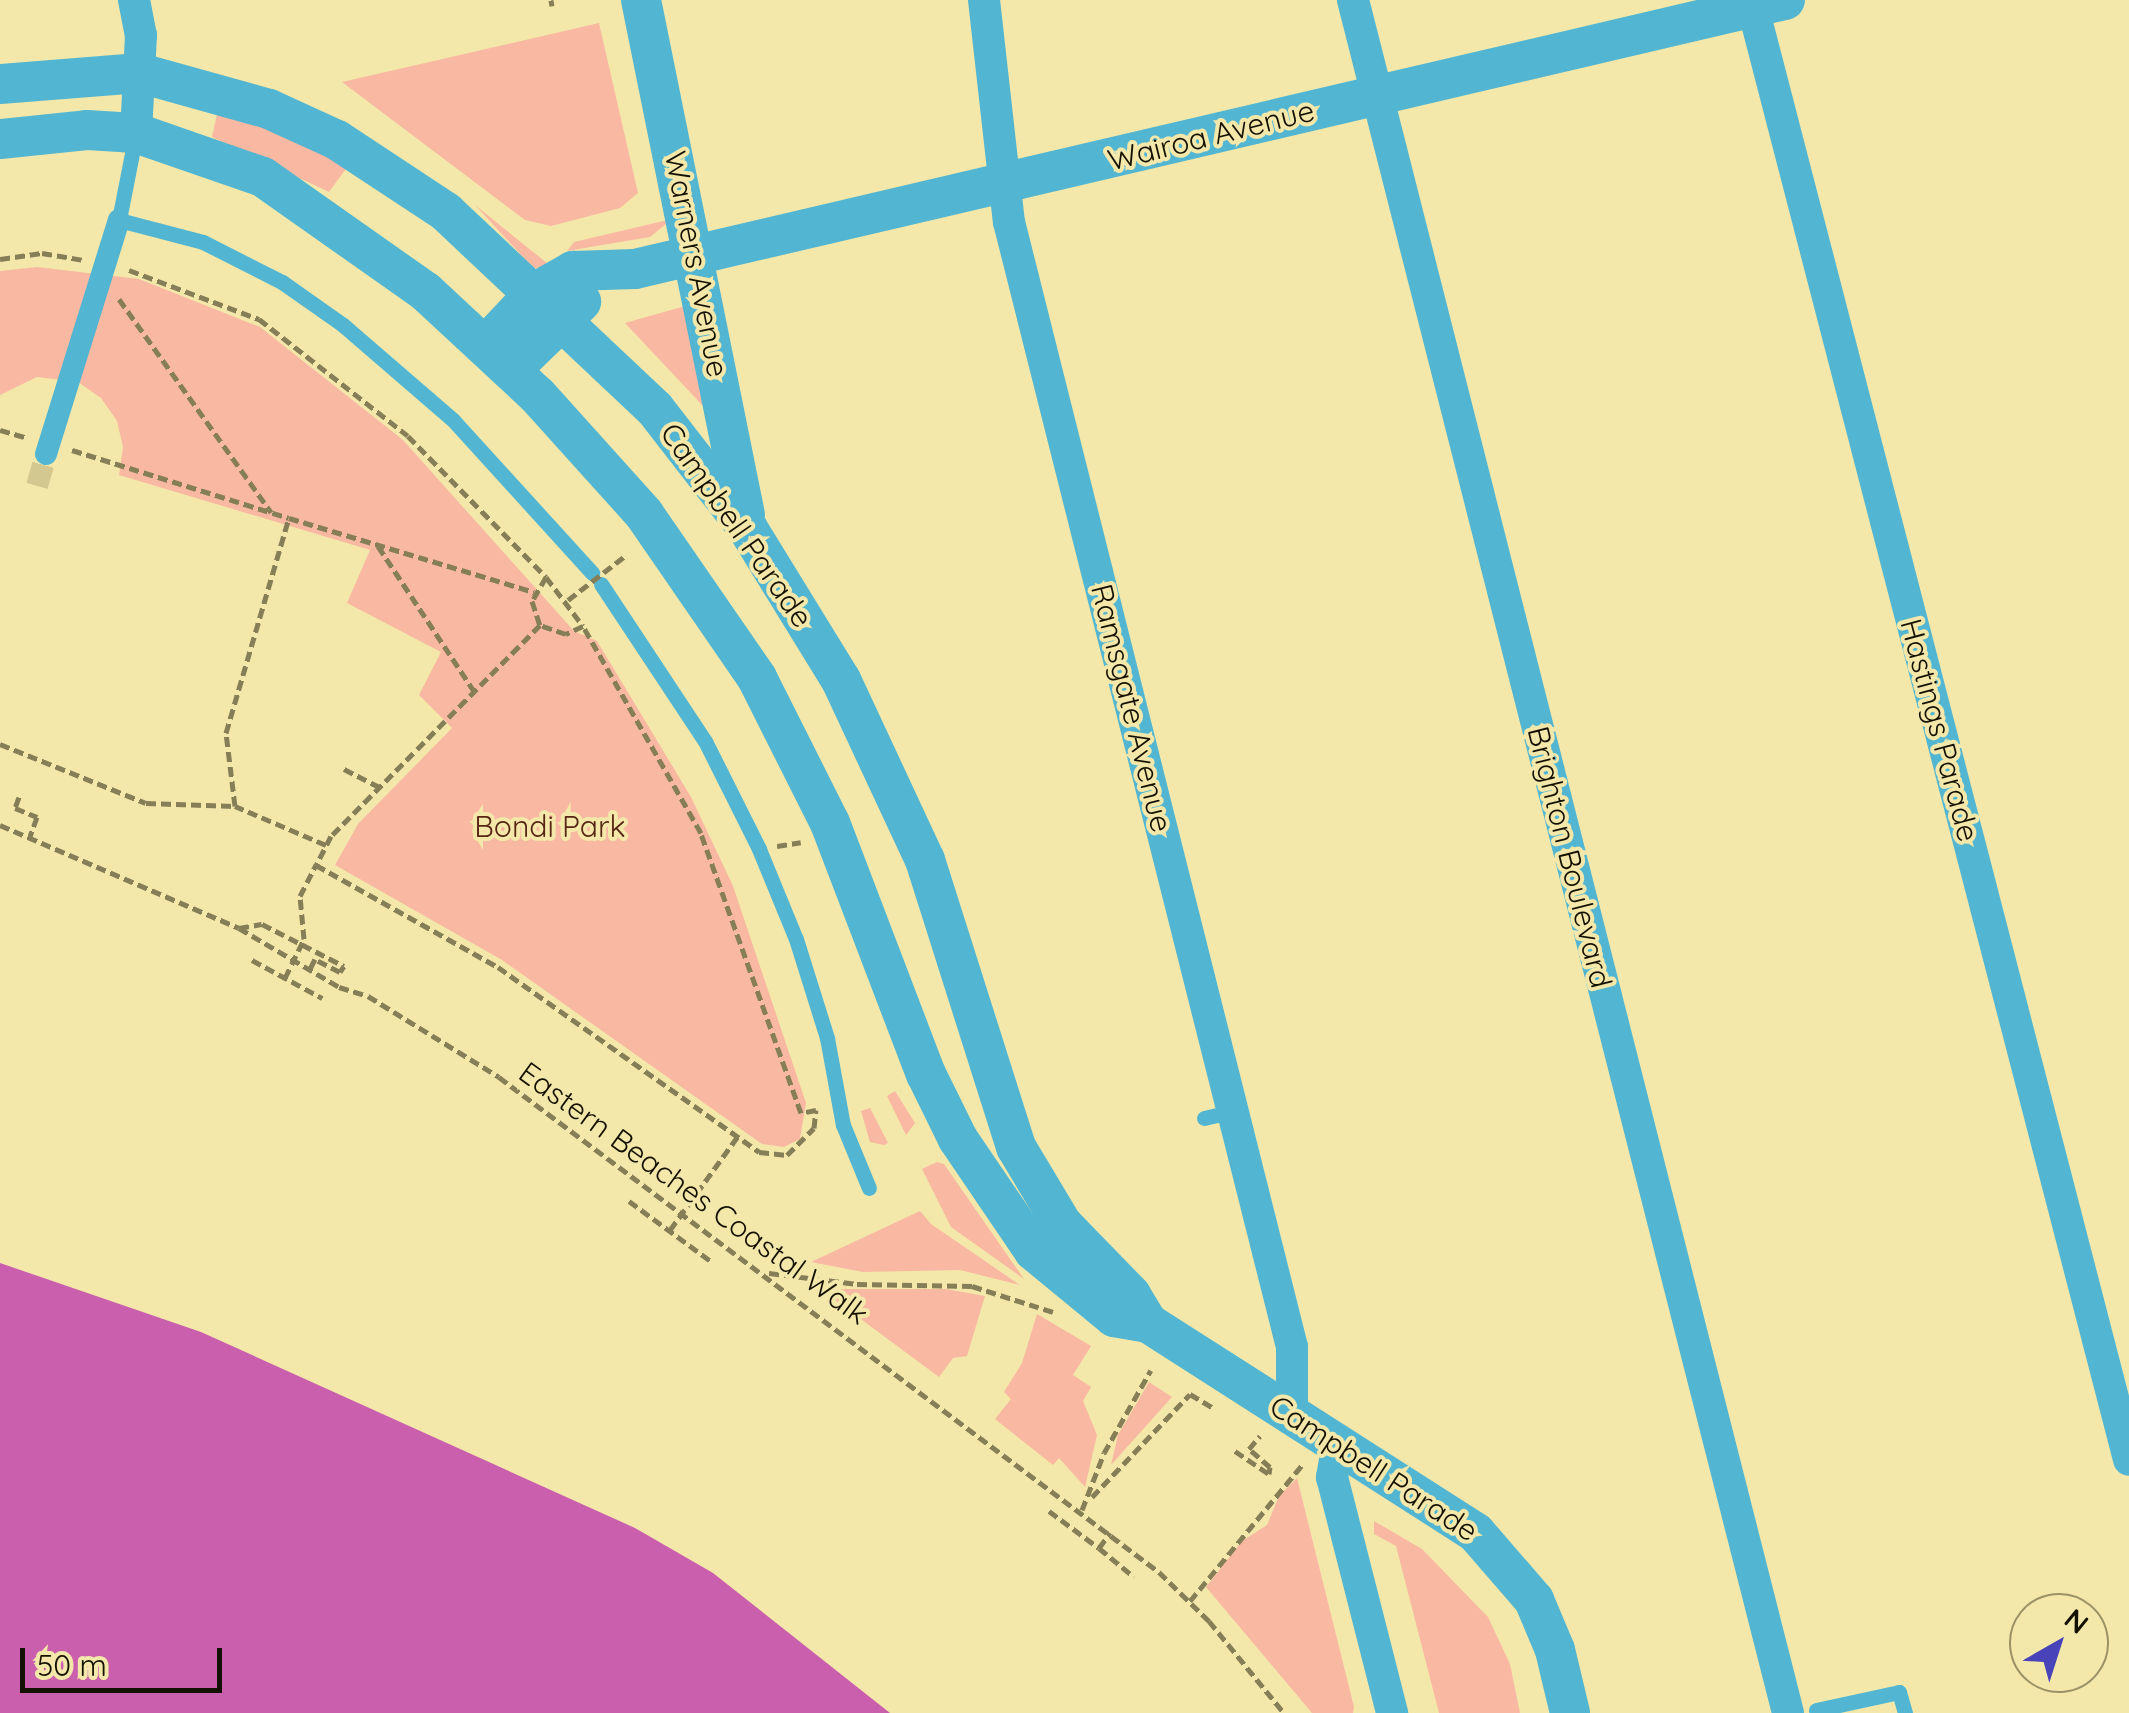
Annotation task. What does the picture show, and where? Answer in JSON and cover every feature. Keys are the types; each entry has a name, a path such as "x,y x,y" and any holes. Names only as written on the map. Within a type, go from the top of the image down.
{"street":[{"path":"134,0 140,73 136,134"},
{"name":"Warners Avenue","path":"641,0 697,252 748,529"},
{"name":"Ramsgate Avenue","path":"984,0 1006,184 1054,408 1220,1115 1292,1347 1275,1431"},
{"name":"Brighton Boulevard","path":"1353,0 1802,1712"},
{"name":"Wairoa Avenue","path":"498,357 549,304 573,271 635,268 1006,184 1763,3"},
{"name":"Hastings Parade","path":"1763,3 2129,1460"},
{"name":"Campbell Parade","path":"0,84 140,73 269,109 337,140 446,212 549,304 655,409 748,529 842,680 890,777 959,960 1016,1146 1062,1224 1131,1296 1148,1323 1275,1431 1338,1442 1454,1516 1509,1566 1545,1622 1570,1713"},
{"name":"Campbell Parade","path":"0,139 74,131 136,134 229,162 297,197 498,357 644,514 757,678 830,822 926,1074 1003,1210 1034,1251 1087,1299 1114,1317 1148,1323"},
{"path":"48,449 120,220"},
{"path":"1338,1442 1332,1477 1392,1713"}],"lane":[{"path":"136,134 120,220 203,242 282,282 343,325 453,420 596,578 704,741 759,849 796,939 827,1038 843,1125 869,1188"},
{"path":"1802,1712 1899,1692 1905,1713"}],"path":[{"path":"0,260 42,254 102,272 182,285 259,319 408,436 546,577 583,626 701,833 800,1113 816,1110 808,1140 786,1154 759,1152 498,966 316,865"},
{"path":"102,272 271,512"},
{"path":"0,430 48,449 534,592"},
{"path":"236,806 226,732 289,518"},
{"path":"376,544 474,692"},
{"path":"567,601 625,556"},
{"path":"546,577 534,592 532,610 540,626 566,634 583,626"},
{"path":"285,978 302,944 300,896 326,845 540,626"},
{"path":"0,744 146,803 236,806 326,845"},
{"path":"344,770 379,788"},
{"path":"19,798 15,808 37,817 30,836"},
{"name":"Eastern Beaches Coastal Walk","path":"0,825 238,928 309,971 429,1031 683,1211 1110,1532 1190,1602 1284,1713"},
{"path":"790,844 801,842"},
{"path":"238,928 262,924 344,966 340,972 315,960 309,971"},
{"path":"252,960 322,998"},
{"path":"670,1230 738,1136"},
{"path":"629,1200 712,1262"},
{"path":"766,1273 857,1284 972,1286 1058,1313"},
{"path":"1092,1497 1104,1453 1151,1370"},
{"path":"1082,1510 1190,1394 1218,1411"},
{"path":"1246,1428 1275,1431"},
{"path":"1236,1450 1269,1474 1270,1467 1248,1449 1275,1431"},
{"path":"1296,1457 1307,1486"},
{"path":"1190,1602 1302,1465"},
{"path":"1049,1511 1134,1577"},
{"path":"1098,1548 1110,1532"}],"green space":[{"path":"599,23 638,193 620,208 551,226 525,220 342,82"},
{"path":"219,105 348,166 329,192 212,137"},
{"path":"475,205 553,268 533,268"},
{"path":"672,219 650,237 567,251 574,242"},
{"name":"Bondi Park","path":"37,267 139,279 260,327 403,440 574,631 597,641 691,797 733,886 806,1103 800,1139 784,1147 762,1144 502,960 335,865 358,824 452,728 419,695 441,652 347,603 370,550 119,475 123,447 117,421 101,398 78,382 37,377 0,395 0,271"},
{"path":"685,306 703,406 625,323"},
{"path":"895,1091 915,1123 906,1135 887,1096"},
{"path":"870,1108 888,1143 884,1145 870,1142 861,1111"},
{"path":"937,1162 944,1164 1024,1279 951,1227 922,1169"},
{"path":"920,1211 931,1224 1020,1285 960,1270 863,1272 811,1262"},
{"path":"838,1289 946,1289 985,1296 967,1356 953,1358 939,1377 831,1297"},
{"path":"1037,1314 1091,1346 1073,1375 1091,1387 1083,1401 1097,1435 1085,1487 1059,1458 1053,1465 995,1419 1011,1399 1004,1392 1022,1363"},
{"path":"1149,1382 1172,1397 1111,1465 1118,1435"},
{"path":"1297,1478 1353,1713 1312,1713 1206,1587 1242,1541 1267,1525 1279,1496"},
{"path":"1374,1521 1422,1549 1488,1617 1510,1664 1520,1713 1439,1713 1396,1546 1374,1534"}],"shaded area":[{"path":"0,1263 201,1332 635,1528 713,1573 890,1713 0,1713"}],"tunnel":[{"path":"37,486 46,454"}]}
